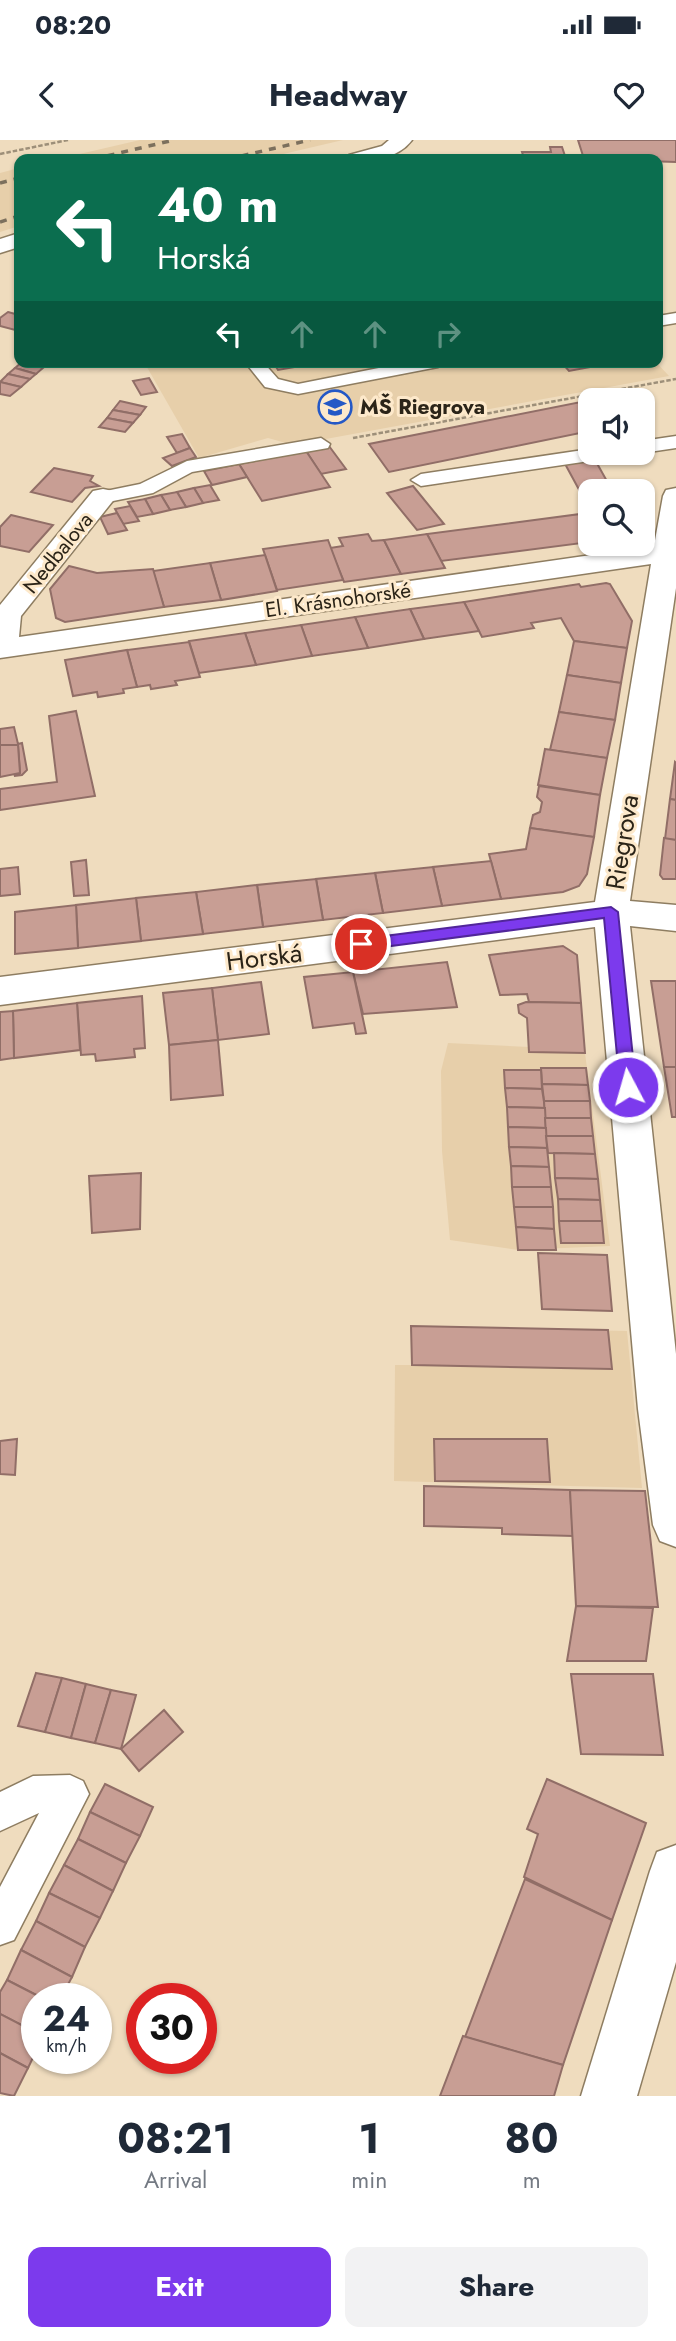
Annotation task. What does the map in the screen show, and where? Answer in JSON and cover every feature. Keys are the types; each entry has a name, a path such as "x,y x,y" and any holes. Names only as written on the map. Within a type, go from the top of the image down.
{"street":[{"path":"374,154 389,150 402,140"},
{"name":"Riegrova","path":"676,495 672,553 611,912 660,1409 676,1525"},
{"name":"Nedbalova","path":"1,649 7,615 103,497"},
{"name":"El. Krásnohorské","path":"1,649 672,553"},
{"name":"Horská","path":"0,991 611,912 676,918"},
{"path":"609,2096 676,1871"}],"lane":[{"path":"258,368 264,379 275,386 299,389 407,368"},
{"path":"655,445 676,442"},
{"path":"103,497 146,489 187,467 321,444"},
{"path":"421,480 578,457"},
{"path":"0,1812 33,1795 70,1794 0,1926"}],"path":[{"path":"0,154 68,140"},
{"path":"321,444 676,379"}],"shaded area":[{"path":"140,140 343,140 283,154 80,154"},
{"path":"14,169 14,228 0,232 0,173"},
{"name":"MŠ Riegrova","path":"147,368 662,368 669,376 604,388 578,388 578,393 293,445 268,438 199,458"},
{"path":"448,1043 529,1047 529,1052 585,1053 610,1246 518,1250 450,1240 442,1151 441,1071"},
{"path":"411,1326 627,1331 642,1488 394,1481 395,1365 412,1365"}],"building":[{"path":"578,140 676,140 676,162 663,162 663,154 582,154"},
{"path":"550,147 562,147 564,154 522,152 551,152"},
{"path":"8,312 14,314 14,330 0,326 0,318"},
{"path":"15,368 43,368 36,374"},
{"path":"15,368 36,374 30,379 8,374"},
{"path":"8,374 30,379 21,387 0,382"},
{"path":"149,378 157,392 141,395 133,381"},
{"path":"0,382 21,387 10,396 0,394"},
{"path":"120,401 146,407 140,415 113,410"},
{"path":"578,403 578,433 389,472 369,444"},
{"path":"113,410 140,415 133,423 107,418"},
{"path":"107,418 133,423 125,432 99,427"},
{"path":"182,434 190,448 177,453 167,437"},
{"path":"329,446 346,469 321,474 306,451"},
{"path":"190,448 196,457 172,466 163,458"},
{"path":"306,451 330,487 262,501 239,464"},
{"path":"578,460 578,465 598,465 606,479 578,479 578,488 564,462"},
{"path":"239,464 247,477 212,485 204,471"},
{"path":"54,468 93,476 90,481 99,486 85,488 72,502 31,492"},
{"path":"210,485 219,500 203,503 194,488"},
{"path":"413,486 444,524 417,530 387,493"},
{"path":"194,488 203,503 186,507 177,492"},
{"path":"177,492 186,507 170,510 161,495"},
{"path":"161,495 170,510 153,514 145,499"},
{"path":"145,499 153,514 137,517 128,502"},
{"path":"130,506 139,521 123,524 115,509"},
{"path":"117,513 127,530 108,534 100,517"},
{"path":"578,514 578,544 441,561 427,534"},
{"path":"11,515 53,525 29,552 0,546 0,527"},
{"path":"368,534 372,541 384,540 401,574 344,582 330,548 343,546 339,538"},
{"path":"427,534 445,568 401,574 384,540"},
{"path":"328,540 343,580 277,590 263,549"},
{"path":"265,555 277,591 221,600 210,563"},
{"path":"210,563 221,600 164,607 153,571"},
{"path":"69,566 97,573 153,569 164,607 65,622 56,618 50,589"},
{"path":"579,584 581,587 610,584 632,621 627,648 574,641 561,618 531,623 534,628 482,637 464,602"},
{"path":"464,602 479,631 424,639 410,609"},
{"path":"410,609 424,639 368,648 355,617"},
{"path":"355,617 368,648 312,656 301,625"},
{"path":"301,625 312,656 256,665 245,633"},
{"path":"245,633 256,665 199,673 189,641"},
{"path":"574,641 627,648 621,683 567,675"},
{"path":"189,642 200,677 175,681 177,685 151,689 150,685 137,687 127,650"},
{"path":"127,650 137,687 123,689 124,693 98,697 97,692 73,696 65,660"},
{"path":"567,675 621,683 615,720 559,712"},
{"path":"76,711 95,796 0,810 0,789 57,782 49,716"},
{"path":"559,712 615,720 607,758 550,750"},
{"path":"14,727 18,744 22,743 27,770 22,775 14,776 20,773 18,745 0,745 0,729"},
{"path":"0,745 18,745 20,773 0,777"},
{"path":"545,749 607,758 600,795 538,785"},
{"path":"676,763 676,800 670,799"},
{"path":"539,786 600,795 594,837 530,828 533,815 540,812 542,802 537,797"},
{"path":"670,799 676,800 676,840 665,839"},
{"path":"530,828 594,837 587,874 579,886 563,892 501,899 489,854 526,849"},
{"path":"664,838 676,840 676,879 663,879 660,875"},
{"path":"86,860 89,895 74,896 71,862"},
{"path":"491,861 501,899 442,906 433,867"},
{"path":"18,867 20,894 0,896 0,869"},
{"path":"433,867 442,906 383,913 375,873"},
{"path":"375,873 383,913 323,920 316,879"},
{"path":"316,879 323,920 263,927 257,885"},
{"path":"257,885 263,927 203,934 196,892"},
{"path":"196,892 203,934 141,941 136,898"},
{"path":"136,898 141,941 78,948 76,905"},
{"path":"76,905 78,948 15,954 15,912"},
{"path":"563,946 577,955 581,1003 529,1002 527,994 500,995 489,955"},
{"path":"447,962 457,1007 363,1014 353,972"},
{"path":"353,972 366,1033 356,1034 354,1023 313,1028 304,977"},
{"path":"651,981 676,981 676,1067 664,1067"},
{"path":"261,982 269,1034 218,1040 212,988"},
{"path":"212,988 218,1040 169,1045 163,993"},
{"path":"142,996 145,1048 134,1049 135,1057 96,1061 95,1054 81,1055 77,1003"},
{"path":"526,1002 581,1003 585,1053 529,1052 527,1018 519,1013 518,1005"},
{"path":"77,1003 80,1050 14,1058 13,1011"},
{"path":"13,1011 14,1058 0,1060 0,1012"},
{"path":"218,1040 223,1095 171,1100 169,1045"},
{"path":"664,1067 676,1067 676,1117 672,1117"},
{"path":"541,1068 586,1068 588,1085 542,1084"},
{"path":"504,1070 541,1070 542,1089 505,1088"},
{"path":"542,1084 588,1085 590,1101 544,1101"},
{"path":"505,1088 542,1089 545,1108 507,1107"},
{"path":"544,1101 590,1101 591,1118 545,1118"},
{"path":"507,1107 545,1108 546,1128 508,1127"},
{"path":"545,1118 591,1118 593,1136 546,1136"},
{"path":"508,1127 546,1128 547,1148 509,1147"},
{"path":"546,1136 593,1136 595,1154 548,1153"},
{"path":"509,1147 547,1148 549,1167 511,1166"},
{"path":"554,1153 595,1154 598,1179 555,1178"},
{"path":"511,1166 549,1167 551,1187 512,1187"},
{"path":"141,1173 140,1229 92,1233 89,1176"},
{"path":"555,1178 598,1179 600,1200 558,1199"},
{"path":"512,1187 551,1187 553,1207 514,1207"},
{"path":"558,1199 600,1200 602,1221 559,1221"},
{"path":"514,1207 553,1207 554,1229 516,1227"},
{"path":"559,1221 602,1221 604,1243 561,1243"},
{"path":"516,1227 554,1229 556,1250 518,1250"},
{"path":"538,1253 607,1255 612,1311 542,1309"},
{"path":"411,1326 608,1330 612,1369 412,1365"},
{"path":"17,1439 15,1475 0,1474 0,1441"},
{"path":"434,1439 547,1439 550,1482 435,1481"},
{"path":"424,1486 570,1490 573,1536 502,1534 502,1528 424,1526"},
{"path":"570,1490 645,1491 658,1607 576,1606"},
{"path":"576,1606 653,1608 646,1661 567,1661"},
{"path":"36,1673 62,1678 45,1732 18,1726"},
{"path":"571,1674 653,1674 663,1755 581,1754"},
{"path":"62,1678 86,1684 71,1738 45,1732"},
{"path":"86,1684 111,1690 95,1743 71,1738"},
{"path":"111,1690 136,1695 121,1749 95,1743"},
{"path":"164,1710 183,1732 139,1771 121,1749"},
{"path":"547,1779 646,1823 612,1920 524,1877 538,1834 527,1829"},
{"path":"105,1784 153,1807 140,1836 90,1812"},
{"path":"90,1812 140,1836 126,1863 78,1839"},
{"path":"78,1839 126,1863 113,1891 64,1865"},
{"path":"64,1865 113,1891 100,1918 49,1893"},
{"path":"525,1879 612,1920 563,2065 465,2037"},
{"path":"49,1893 100,1918 85,1947 36,1921"},
{"path":"36,1921 85,1947 72,1977 21,1950"},
{"path":"21,1950 72,1977 69,1983 21,1983 21,1987 7,1980"},
{"path":"7,1980 21,1987 21,2025 0,2014 0,1992"},
{"path":"0,2014 21,2025 21,2064 0,2053"},
{"path":"463,2036 563,2065 554,2096 440,2096"},
{"path":"0,2053 21,2064 21,2074 25,2074 14,2096 0,2093"}],"railway":[{"path":"115,154 174,140"},
{"path":"250,154 310,140"},
{"path":"0,183 14,179"},
{"path":"0,222 14,218"}],"place":[{"name":"MŠ Riegrova","path":"335,407"}],"route":[{"path":"361,944 611,912 628,1087"}]}
